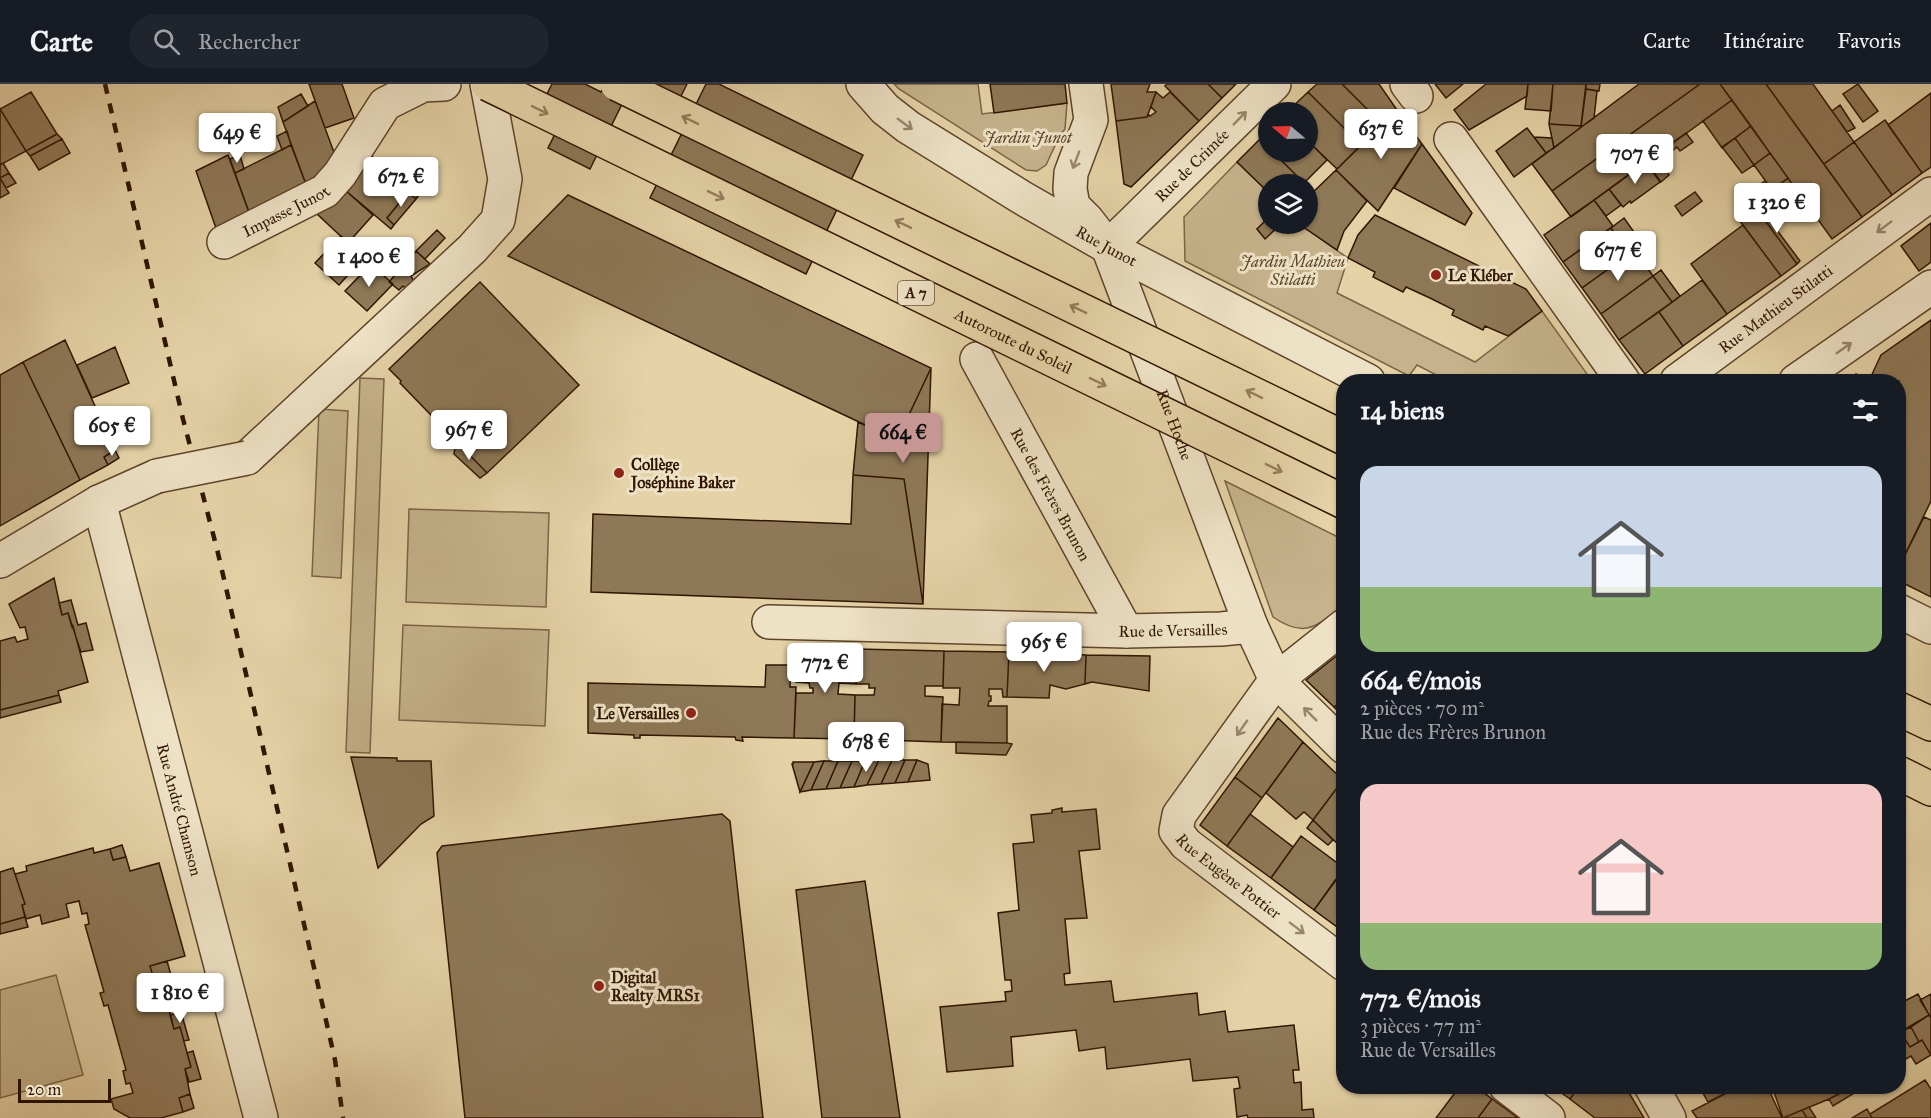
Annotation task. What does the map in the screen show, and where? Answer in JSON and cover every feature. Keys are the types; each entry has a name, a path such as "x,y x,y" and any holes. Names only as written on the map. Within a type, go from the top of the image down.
{"highway":[{"name":"Autoroute du Soleil","path":"487,84 1336,498"},
{"path":"617,84 1336,434"},
{"path":"1906,712 1931,724"},
{"path":"1906,776 1931,789"}],"street":[{"name":"Impasse Junot","path":"224,242 325,191 340,174 385,104 423,85 444,84"},
{"path":"0,561 99,502 157,476 248,458 472,249 498,220 506,179 487,84"},
{"name":"Rue Junot","path":"863,84 885,109 908,127 1021,197 1108,247 1354,374"},
{"name":"Rue Hoche","path":"1086,84 1091,120 1071,172 1070,189 1073,206 1108,247 1251,626 1276,680 1336,739"},
{"name":"Rue de Crimée","path":"1108,247 1274,84"},
{"path":"1451,139 1618,374"},
{"name":"Rue Mathieu Stilatti","path":"1687,374 1931,194"},
{"path":"1806,374 1931,288"},
{"name":"Rue des Frères Brunon","path":"976,359 1126,631"},
{"name":"Rue André Chamson","path":"99,502 261,1118"},
{"path":"1906,614 1931,627"},
{"name":"Rue de Versailles","path":"770,622 1126,631 1251,626"},
{"path":"1276,680 1336,632"},
{"name":"Rue Eugène Pottier","path":"1276,680 1179,815 1176,831 1186,844 1336,958"},
{"path":"1516,1094 1548,1118"},
{"path":"1656,1094 1669,1118"}],"green space":[{"name":"Jardin Junot","path":"894,84 978,84 982,114 1067,103 1065,129 1046,165 1037,171 1026,170"},
{"name":"Jardin Mathieu Stilatti","path":"1237,162 1258,182 1258,234 1265,238 1270,234 1313,234 1348,258 1337,293 1475,362 1542,311 1587,374 1434,374 1417,365 1410,374 1405,374 1185,261 1184,217"},
{"path":"360,378 384,379 370,753 346,752"},
{"path":"319,409 348,411 341,578 312,576"},
{"path":"1225,481 1336,536 1336,612 1318,624 1302,628 1284,624 1273,617"},
{"path":"409,509 549,513 546,607 406,602"},
{"path":"403,625 549,630 545,726 399,720"},
{"path":"56,975 83,1075 0,1098 0,990"}],"building":[{"path":"309,84 342,84 354,118 325,128"},
{"path":"552,84 585,84 601,92 605,84 687,84 674,110 630,88 590,169 548,148 558,128 535,118"},
{"path":"706,84 719,84 863,155 806,274 650,198"},
{"path":"990,84 1065,84 1067,103 994,113"},
{"path":"1111,84 1150,84 1147,92 1156,92 1147,117 1116,121"},
{"path":"1167,84 1208,84 1222,98 1199,121 1165,86"},
{"path":"1208,84 1236,84 1222,98"},
{"path":"1317,84 1342,84 1382,124 1361,145 1308,92"},
{"path":"1342,84 1379,84 1397,110 1382,124"},
{"path":"1435,84 1463,84 1446,98"},
{"path":"1486,84 1528,84 1527,96 1469,130 1454,110"},
{"path":"1528,84 1553,84 1551,111 1525,109"},
{"path":"1553,84 1586,84 1581,126 1549,124"},
{"path":"1586,84 1600,84 1599,91 1586,89"},
{"path":"1639,84 1700,84 1552,191 1532,164"},
{"path":"1700,84 1720,84 1732,100 1571,217 1552,191"},
{"path":"1720,84 1766,84 1862,217 1832,239"},
{"path":"1766,84 1813,84 1854,142 1824,164"},
{"path":"1858,84 1878,111 1863,122 1843,94"},
{"path":"1586,89 1597,91 1594,118 1581,127"},
{"path":"31,92 57,134 26,151 0,109"},
{"path":"1156,92 1163,98 1170,92 1199,121 1131,187 1124,184 1116,121 1147,117 1156,112 1151,107"},
{"path":"1308,92 1318,102 1298,102"},
{"path":"1931,93 1931,167 1922,173 1888,125"},
{"path":"301,94 308,106 283,122 278,107"},
{"path":"1732,100 1751,126 1722,148 1703,121"},
{"path":"315,101 335,155 307,187 283,122"},
{"path":"1318,102 1361,145 1337,169 1318,151"},
{"path":"1840,105 1855,128 1847,132 1832,111"},
{"path":"0,109 26,151 0,165"},
{"path":"1397,110 1422,144 1378,211 1336,170"},
{"path":"1885,120 1922,173 1892,195 1854,142"},
{"path":"1549,124 1581,126 1581,127 1554,148"},
{"path":"1751,126 1770,153 1754,165 1735,138"},
{"path":"1527,128 1546,153 1514,177 1496,151"},
{"path":"287,131 291,145 282,150 277,136"},
{"path":"1686,133 1693,142 1680,151 1677,147 1672,151 1668,146"},
{"path":"57,134 62,139 30,156 26,151"},
{"path":"1534,137 1552,138 1554,148 1546,153"},
{"path":"1735,138 1754,165 1742,173 1722,147"},
{"path":"62,139 70,153 39,170 30,156"},
{"path":"1258,141 1258,162 1283,162 1295,174 1258,174 1258,182 1237,162"},
{"path":"1854,142 1892,195 1862,217 1824,164"},
{"path":"1422,144 1472,213 1465,225 1394,188"},
{"path":"291,145 307,187 250,215 235,173"},
{"path":"1668,146 1672,151 1664,157 1660,152"},
{"path":"1318,151 1327,160 1313,174 1295,174 1283,162 1318,162"},
{"path":"368,153 419,195 416,199 408,192 387,218 394,225 391,229 345,190"},
{"path":"1770,153 1788,178 1772,190 1754,165"},
{"path":"228,155 250,215 217,231 196,171"},
{"path":"240,155 244,169 235,173 230,159"},
{"path":"1655,156 1669,175 1661,182 1646,162"},
{"path":"1646,162 1660,182 1623,207 1609,189"},
{"path":"3,163 9,173 0,178 0,165"},
{"path":"1336,170 1367,201 1344,231 1337,250 1314,234 1318,234 1318,187"},
{"path":"9,173 16,183 6,188 0,178"},
{"path":"0,178 9,193 0,198"},
{"path":"1788,178 1805,202 1779,220 1762,197"},
{"path":"1765,181 1772,190 1760,199 1752,190"},
{"path":"1609,189 1621,205 1606,216 1594,200"},
{"path":"345,190 373,215 348,243 316,213"},
{"path":"408,192 416,199 394,225 387,218"},
{"path":"1695,192 1702,201 1682,216 1675,206"},
{"path":"568,195 931,368 897,440 508,256"},
{"path":"1594,200 1613,226 1563,262 1544,235"},
{"path":"1756,202 1800,261 1797,264 1753,204"},
{"path":"1753,204 1797,264 1781,276 1736,216"},
{"name":"Le Kléber","path":"1375,215 1526,289 1542,311 1508,336 1485,326 1483,330 1452,315 1454,310 1430,298 1406,287 1403,292 1373,277 1375,272 1348,258 1358,235"},
{"path":"1624,218 1643,245 1629,254 1611,228"},
{"path":"1931,223 1931,262 1919,271 1901,246"},
{"path":"1743,225 1781,276 1727,314 1691,264"},
{"path":"1611,228 1629,254 1582,288 1563,262"},
{"path":"437,230 445,238 425,259 416,251"},
{"path":"1261,234 1270,234 1265,239"},
{"path":"341,236 361,255 357,259 361,261 339,285 315,263"},
{"path":"1635,250 1653,276 1601,314 1582,288"},
{"path":"416,251 430,264 411,276 417,287 409,292 403,286 399,290 389,282"},
{"path":"371,264 393,284 367,311 345,291"},
{"path":"1661,270 1680,296 1672,302 1653,276"},
{"path":"1653,276 1672,302 1619,340 1601,314"},
{"path":"1702,280 1727,314 1683,346 1659,312"},
{"path":"480,282 579,385 487,473 389,369"},
{"path":"1659,312 1683,346 1645,374 1619,340"},
{"path":"1931,320 1931,501 1906,553 1906,374 1872,374 1881,355"},
{"path":"65,340 115,450 104,457 108,465 80,480 23,362"},
{"path":"115,347 129,383 92,398 77,365"},
{"path":"23,362 80,480 0,526 0,375"},
{"path":"931,368 923,604 904,479 853,475 858,422 897,440"},
{"path":"456,441 487,473 480,478 454,454"},
{"path":"115,450 119,458 108,465 104,457"},
{"path":"853,475 904,479 923,604 591,592 593,514 851,524"},
{"path":"1924,517 1931,520 1931,597 1906,584 1906,553"},
{"path":"54,578 62,615 68,613 88,682 58,691 59,695 0,710 0,641 15,637 17,642 28,639 25,627 20,628 9,604"},
{"path":"71,600 78,625 86,623 93,650 81,652 68,613 62,615 59,603"},
{"path":"797,647 857,649 856,684 839,683 838,694 855,695 854,739 794,738 796,693 813,693 813,688 810,688 809,683 796,682"},
{"path":"857,649 944,651 943,686 925,686 925,696 943,697 941,742 854,739 855,695 874,695 875,688 869,688 869,684 856,684"},
{"path":"944,651 1009,652 1007,697 1003,697 1002,689 989,689 991,701 988,706 1007,706 1007,743 941,742 942,704 959,705 960,688 943,688"},
{"path":"1009,652 1086,655 1085,684 1066,689 1050,685 1049,698 1007,697"},
{"path":"1086,655 1150,656 1149,691 1092,682 1085,684"},
{"path":"1336,656 1336,706 1334,707 1306,680"},
{"name":"Le Versailles","path":"766,665 791,665 790,687 796,687 794,738 742,737 743,741 736,740 735,737 640,735 640,738 634,738 634,735 588,733 588,683 765,687"},
{"path":"59,695 61,702 0,718 0,710"},
{"path":"1278,718 1303,742 1262,798 1235,777"},
{"path":"956,742 1012,744 1006,755 956,753"},
{"path":"1303,742 1336,773 1336,789 1313,820 1304,812 1296,819 1266,793"},
{"path":"351,757 431,761 434,816 421,824 378,868"},
{"path":"879,760 892,760 881,784 867,785"},
{"path":"879,760 867,785 854,787 865,761"},
{"path":"892,760 905,760 895,783 881,784"},
{"path":"905,760 917,760 908,782 895,783"},
{"path":"917,760 928,764 930,780 908,782"},
{"path":"824,761 838,761 826,789 811,790"},
{"path":"824,761 811,790 800,792 814,762"},
{"path":"838,761 852,761 840,788 826,789"},
{"path":"852,761 865,761 854,787 840,788"},
{"path":"793,762 814,762 800,792 792,764"},
{"path":"1235,777 1262,798 1227,846 1200,825"},
{"path":"1336,789 1336,842 1313,820"},
{"path":"1062,808 1062,812 1096,809 1100,849 1079,851 1087,918 1065,919 1070,973 1064,974 1065,985 1111,981 1114,1002 1197,993 1199,1015 1225,1011 1228,1032 1294,1025 1299,1070 1293,1070 1294,1083 1301,1082 1302,1110 1313,1109 1314,1118 1248,1118 1247,1115 1237,1117 1234,1089 1240,1088 1238,1077 1193,1081 1190,1059 1107,1069 1105,1047 1079,1051 1076,1030 1011,1037 1013,1066 947,1072 940,1007 1006,1001 1005,992 1012,991 1011,980 1005,980 998,913 1019,910 1013,844 1034,842 1031,815 1052,813 1052,810"},
{"name":"Digital Realty MRS1","path":"722,814 730,821 763,1118 465,1118 437,853 442,846"},
{"path":"1250,814 1293,847 1271,878 1227,846"},
{"path":"1313,820 1333,840 1328,845 1307,828"},
{"path":"1301,836 1336,862 1336,879 1314,910 1271,878"},
{"path":"122,845 126,857 113,860 110,849"},
{"path":"93,848 94,853 110,849 113,860 126,857 130,871 159,863 185,956 150,966 157,991 174,986 177,999 167,1001 174,1029 180,1027 191,1067 185,1069 190,1094 179,1098 183,1112 161,1118 130,1118 114,1109 111,1099 133,1093 130,1083 126,1084 123,1071 126,1070 108,1005 104,1006 100,993 104,992 85,925 89,924 87,913 82,914 79,901 66,904 69,917 42,924 40,915 26,919 22,905 25,904 15,874 27,871 26,866"},
{"path":"13,868 25,904 22,905 25,917 0,924 0,872"},
{"path":"1336,880 1336,926 1314,910"},
{"path":"865,881 900,1118 822,1118 796,890"},
{"path":"25,917 28,927 0,934 0,924"},
{"path":"167,961 174,986 157,991 150,966"},
{"path":"1918,994 1929,1015 1906,1028 1906,1000"},
{"path":"1931,994 1931,1018 1920,1000"},
{"path":"181,1012 189,1040 184,1041 180,1027 174,1029 170,1015"},
{"path":"1929,1015 1931,1018 1931,1055 1922,1040 1919,1042 1911,1027"},
{"path":"1911,1027 1919,1042 1910,1047 1906,1041 1906,1029"},
{"path":"1922,1040 1931,1055 1916,1064 1911,1056 1906,1059 1906,1041 1910,1047"},
{"path":"193,1051 201,1079 189,1082 185,1069 191,1067 187,1053"},
{"path":"1925,1080 1931,1089 1931,1118 1872,1118 1870,1114 1906,1094 1906,1092"},
{"path":"190,1094 194,1108 183,1112 179,1098"},
{"path":"1454,1094 1485,1094 1492,1099 1478,1118 1436,1118"},
{"path":"1563,1094 1573,1094 1570,1099"},
{"path":"1573,1094 1630,1094 1644,1118 1595,1118 1570,1099"},
{"path":"1704,1094 1724,1094 1708,1102"},
{"path":"1725,1094 1771,1094 1782,1118 1697,1118 1692,1111"},
{"path":"1775,1094 1839,1094 1829,1099 1783,1118"},
{"path":"1839,1094 1853,1094 1833,1106 1829,1099"},
{"path":"1492,1099 1506,1109 1518,1118 1478,1118"},
{"path":"1809,1107 1816,1118 1807,1118 1802,1110"},
{"path":"1867,1109 1872,1118 1852,1118"},
{"path":"1802,1110 1807,1118 1783,1118"}],"railway":[{"path":"105,84 183,419 217,549 307,937 335,1060 343,1118"}],"place":[{"name":"Le Kléber","path":"1436,275"},
{"name":"Collège Joséphine Baker","path":"619,473"},
{"name":"Le Versailles","path":"691,713"},
{"name":"Digital Realty MRS1","path":"599,986"}]}
